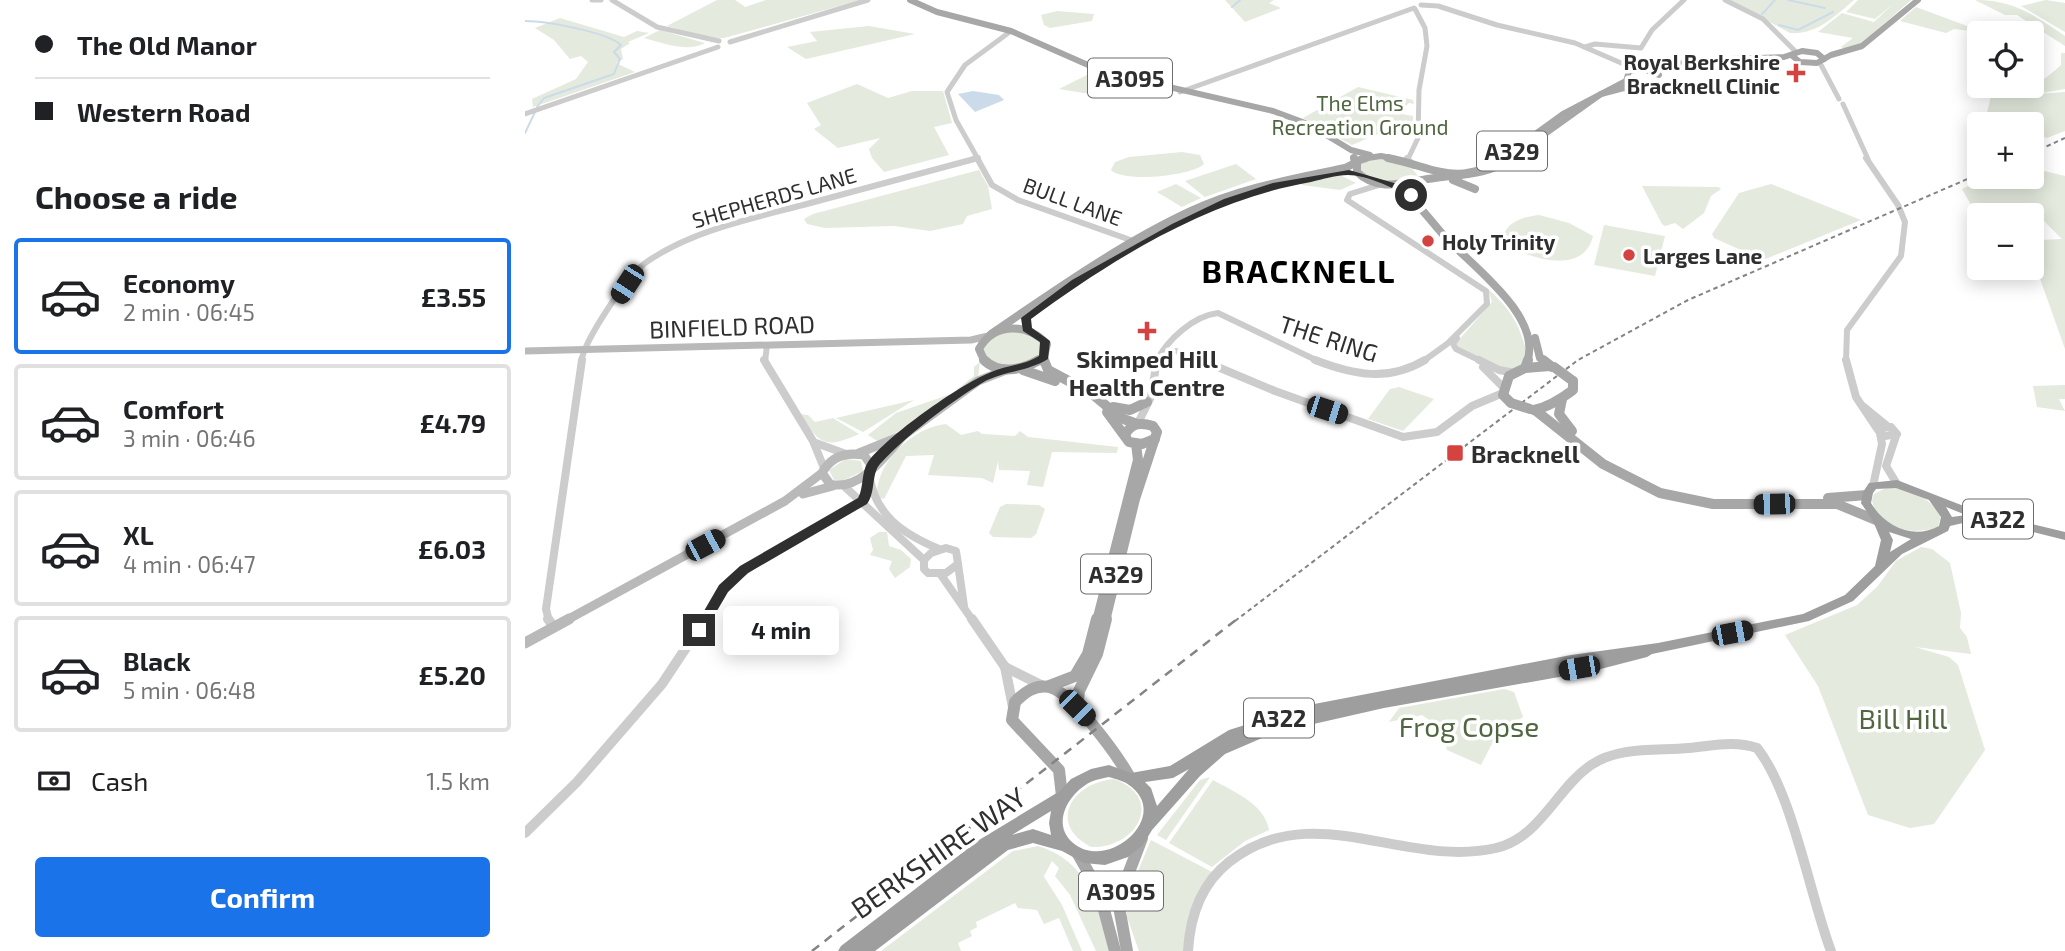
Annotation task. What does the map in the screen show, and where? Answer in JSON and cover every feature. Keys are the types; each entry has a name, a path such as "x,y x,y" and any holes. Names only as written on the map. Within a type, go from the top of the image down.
{"highway":[{"path":"1878,521 1903,533 1925,537 1941,531 1948,522 1944,510 1933,497 1897,484 1870,491 1868,507 1887,540 1880,568"},
{"name":"A322","path":"1933,497 1971,513 2065,536"},
{"name":"A322","path":"1948,522 1969,519 2065,542"},
{"name":"A322","path":"1146,830 1203,764 1220,750 1273,728 1384,703 1594,666 1658,648 1820,613 1854,594 1898,551 1925,537"},
{"name":"A322","path":"1131,777 1173,772 1234,734 1309,710 1558,662 1658,648"},
{"path":"1109,771 1131,777 1149,794 1146,830 1127,848 1110,856 1090,857 1073,850 1057,826 1061,796 1079,780 1095,773 1109,771"},
{"name":"BERKSHIRE WAY","path":"846,951 984,845 1061,796"},
{"name":"BERKSHIRE WAY","path":"862,951 989,852 1012,839 1039,836 1073,850"}],"main road":[{"name":"A3095","path":"910,0 931,10 1011,31 1092,68 1180,92 1280,113 1308,124 1351,150 1375,155"},
{"name":"A329","path":"1027,329 1025,320 1029,313 1064,290 1151,239 1227,201 1298,180 1343,172 1389,184 1481,174 1507,160 1552,125 1588,103 1627,85 1658,81 1659,75 1669,69 1709,61 1797,61 1822,64 1839,53 1866,44 1918,0"},
{"name":"A329","path":"980,352 981,344 990,335 1060,287 1191,211 1230,195 1277,181 1342,169 1375,155 1439,176 1458,176 1489,167 1554,120 1626,81 1627,74 1635,69 1702,60 1811,52 1839,53"},
{"path":"1811,52 1822,64"},
{"path":"1793,53 1797,61"},
{"name":"A329","path":"1646,69 1659,75"},
{"path":"1627,74 1643,83"},
{"path":"1351,150 1359,176"},
{"path":"1417,168 1423,176 1413,189 1425,208 1519,316 1531,352 1525,368"},
{"path":"1449,179 1475,189 1468,182 1481,174"},
{"path":"1389,184 1407,191 1425,208"},
{"path":"1435,221 1515,301 1529,321 1539,358 1573,381 1573,390 1562,398 1533,409"},
{"path":"990,335 1011,328 1027,329 1045,341 1044,366 1050,373 1109,405 1130,410 1146,407"},
{"name":"BINFIELD ROAD","path":"525,351 941,339 963,342 990,335"},
{"name":"BINFIELD ROAD","path":"963,342 980,352"},
{"path":"978,381 985,363 980,352"},
{"path":"1019,369 1044,357"},
{"path":"985,363 1006,370"},
{"path":"1553,367 1525,368 1515,373 1503,390 1511,403 1533,409 1603,464 1660,493 1727,505 1837,504 1878,521"},
{"path":"785,501 855,483 904,435 978,381 1006,370 1019,369 1043,376 1083,395 1104,410 1136,444 1155,439 1157,430 1151,425 1137,424 1121,418 1109,405"},
{"path":"1562,398 1559,414 1574,432 1613,464 1662,488 1726,499 1870,491"},
{"path":"1125,435 1129,428 1137,424"},
{"path":"525,643 785,501 846,454 857,453 904,435"},
{"name":"A329","path":"1077,708 1079,691 1097,654 1135,499 1155,439"},
{"name":"A329","path":"1013,706 1025,692 1075,676 1088,654 1138,460 1136,444"},
{"path":"857,453 869,459 870,469"},
{"path":"823,470 839,486"},
{"path":"1046,686 1077,708 1105,736 1131,777"},
{"path":"1013,706 1014,724 1059,771 1061,796"},
{"name":"A3095","path":"1127,951 1118,901 1125,876 1146,830"},
{"name":"A3095","path":"1073,850 1100,891 1115,951"}],"street":[{"path":"591,0 601,0"},
{"path":"612,0 655,26 718,43"},
{"path":"525,114 704,51 718,43 866,0"},
{"path":"1585,47 1595,44 1639,49 1652,30 1684,0"},
{"path":"1725,0 1757,16 1790,43 1811,52"},
{"path":"1180,92 1415,7 1433,5 1585,47 1620,65 1635,69"},
{"path":"1415,7 1427,46 1419,90 1418,138 1408,159 1417,168"},
{"name":"BULL LANE","path":"1011,31 980,52 955,77 948,89 956,120 992,185 1005,195 1136,242"},
{"path":"1790,43 1793,53"},
{"path":"1822,64 1866,157 1898,205 1905,222 1901,256 1847,330 1845,356 1857,400 1866,417 1879,431 1882,444 1870,491"},
{"path":"1620,65 1627,74"},
{"path":"1384,156 1410,152"},
{"name":"SHEPHERDS LANE","path":"584,350 639,268 681,243 723,226 978,157"},
{"name":"THE RING","path":"1169,350 1175,335 1215,313 1297,353 1369,376 1397,374 1432,355 1487,304 1486,291 1348,202 1350,194 1389,184"},
{"path":"1120,251 1121,236"},
{"path":"1462,329 1453,344 1455,348 1499,370 1515,373"},
{"path":"767,345 763,359 813,441 823,470"},
{"path":"554,627 547,618 546,609 584,350"},
{"path":"1137,424 1146,407 1155,361 1169,350 1240,374 1271,390 1403,437 1437,432 1472,406 1487,402 1511,403"},
{"path":"1432,355 1442,352 1456,355 1493,373 1503,390 1487,402"},
{"path":"1857,400 1896,431 1886,470 1897,484"},
{"path":"1146,407 1151,425"},
{"path":"1879,431 1888,426"},
{"path":"1879,431 1896,436"},
{"path":"813,441 846,454"},
{"path":"525,833 577,782 662,684 734,578 762,558 862,501 866,496 870,469"},
{"path":"870,469 870,491 880,511 915,539 939,549 956,551 964,606"},
{"path":"839,486 862,501 924,559 928,573 941,575 958,564"},
{"path":"924,559 939,549"},
{"path":"941,575 1005,667 1013,706"},
{"path":"1005,667 1046,686"},
{"path":"1188,951 1195,909 1212,878 1241,851 1280,834 1295,831 1459,851 1496,848 1528,831 1577,776 1602,759 1627,753 1739,743 1754,747 1769,766 1793,825 1820,925 1831,951"}],"green space":[{"path":"717,0 735,0 745,7 766,0 861,0 724,38 712,39 667,26"},
{"path":"1225,0 1274,0 1269,3 1281,8 1245,22"},
{"path":"1729,0 1854,0 1817,28 1790,33"},
{"path":"1858,0 1911,0 1861,44 1846,49 1841,47 1853,38 1818,32 1842,13 1874,22 1893,4 1875,19 1846,12"},
{"path":"1975,0 2012,6 2041,21 2026,21 2017,15 2005,15"},
{"path":"2046,0 2065,3 2065,32 2021,6"},
{"path":"1916,7 1967,26 1967,31 1954,29 1946,33 1900,21"},
{"path":"1057,11 1094,14 1092,21 1050,28 1044,25 1041,15"},
{"path":"560,18 624,37 637,31 649,33 628,42 630,43 621,49 623,59 616,63 635,72 533,107 532,99 576,79 588,62 581,56 570,59 554,40 535,28"},
{"path":"2044,23 2065,36 2065,46 2044,32"},
{"path":"869,26 915,34 806,59 787,47 817,41 810,32"},
{"path":"660,30 705,43 683,47 644,38"},
{"path":"2061,53 2065,53 2065,89 2044,93 2044,79 2061,65"},
{"path":"1095,71 1128,81 1096,95 1059,89"},
{"path":"857,84 888,98 912,91 943,91 952,123 934,127 949,155 884,172 872,158 869,149 880,138 838,148 814,129 821,125 807,103"},
{"name":"The Elms Recreation Ground","path":"1358,87 1413,100 1414,104 1409,103 1397,113 1413,116 1413,122 1406,122 1352,145 1303,118"},
{"path":"2065,92 2065,131 2047,138 2044,137 2044,112 1987,112 1991,98 2044,98 2044,93"},
{"path":"1182,152 1200,155 1204,164 1172,175 1143,177 1118,174 1111,170 1115,162 1129,157"},
{"path":"1370,158 1404,164 1418,177 1395,181 1372,178 1360,169 1361,163"},
{"path":"1236,164 1256,179 1205,197 1185,181"},
{"path":"979,170 988,186 992,209 967,216 963,224 930,231 894,226 825,228 807,224 804,219 813,214"},
{"path":"2044,171 2065,176 2065,349 2040,280 2044,280 2044,240 2062,239 2044,221 2044,203 1970,203 1962,189 1967,187 1967,189 2044,189"},
{"path":"1340,175 1356,183 1340,190 1301,183"},
{"path":"1176,184 1201,198 1182,207 1157,192"},
{"path":"1771,184 1861,220 1763,260 1714,238 1712,234 1739,193"},
{"path":"1642,186 1721,189 1711,196 1704,213 1683,229 1675,223 1665,226 1662,224"},
{"path":"1539,215 1569,223 1593,236 1588,248 1579,256 1556,260 1543,259 1508,246 1503,237 1508,227 1522,219"},
{"name":"Larges Lane","path":"1604,225 1665,236 1655,276 1594,265"},
{"path":"1488,289 1513,318 1524,343 1527,354 1519,365 1511,369 1507,370 1457,347 1457,342 1492,302"},
{"path":"1014,330 1028,332 1039,338 1044,346 1042,355 1018,368 992,364 982,349 985,344 995,335"},
{"path":"980,362 978,378 907,427 879,442 868,435 896,413 951,394 974,376 974,367"},
{"path":"2065,385 2065,399 2059,399 2065,411 2037,407 2033,386"},
{"path":"1399,387 1434,399 1403,431 1368,419 1390,389"},
{"path":"914,400 863,432 836,418"},
{"path":"800,414 808,415 815,422 833,418 859,434 838,442 824,441 818,438"},
{"path":"946,424 961,435 978,431 982,434 1015,436 1020,431 1028,437 1118,447 1117,453 1052,452 1043,487 1027,485 1030,471 999,470 998,461 993,483 982,478 928,475 934,455 906,456 884,499 880,498 877,493 879,481 891,457 910,438 934,426"},
{"path":"846,459 861,461 863,471 842,481 834,480 829,470"},
{"path":"1888,487 1911,491 1931,503 1941,515 1938,527 1908,530 1889,524 1881,518 1872,500 1874,494"},
{"path":"1006,504 1039,505 1045,509 1036,534 1031,538 993,537 989,533 1000,507"},
{"path":"879,532 887,532 889,546 901,550 911,559 910,567 895,578 889,569 892,561 870,555 873,550 870,538"},
{"name":"Bill Hill","path":"1921,547 1932,549 1950,563 1961,613 1960,628 1967,637 1971,654 1915,647 1949,657 1958,665 1985,750 1934,824 1910,828 1868,815 1818,686 1785,635 1857,605 1877,587 1896,561"},
{"name":"Frog Copse","path":"1504,689 1514,692 1523,717 1497,734 1481,765 1447,750 1441,728 1422,715 1389,722 1399,708"},
{"path":"1210,777 1166,840 1157,835 1200,780"},
{"path":"1114,779 1130,787 1139,798 1139,821 1121,840 1091,847 1078,838 1070,827 1070,806 1076,796 1086,788"},
{"path":"1213,780 1255,806 1262,813 1269,830 1245,841 1212,867 1169,843"},
{"path":"1151,840 1212,872 1185,951 1139,951 1127,917 1127,897"},
{"path":"1038,846 1068,862 1089,887 1102,918 1110,951 1096,951 1070,895 1055,876 1059,868 1052,861 1044,876 1041,872 1062,905 1082,951 1073,951 1059,918 1044,924 1037,910 1018,908 1015,903 976,922 977,927 970,931 972,936 958,943 961,951 881,951 1013,851"}],"water":[{"path":"973,91 999,95 1004,100 975,112 958,94"}],"waterway":[{"path":"1232,7 1240,0"},
{"path":"1762,14 1775,0"},
{"path":"1788,0 1825,8"},
{"path":"1779,25 1798,30 1833,12"},
{"path":"525,21 590,32 621,45 614,52 620,59 614,74 544,98 537,107"},
{"path":"525,133 535,112"}],"railway":[{"path":"2044,148 2065,138"},
{"path":"1235,621 1578,360 1688,300 1967,179"},
{"path":"812,951 1237,619"}],"place":[{"name":"Royal Berkshire Bracknell Clinic","path":"1796,73"},
{"name":"Holy Trinity","path":"1428,241"},
{"name":"Larges Lane","path":"1629,255"},
{"name":"Skimped Hill Health Centre","path":"1147,331"},
{"name":"Bracknell","path":"1455,453"}],"district":[{"name":"BRACKNELL","path":"1299,270"}],"route":[{"path":"699,630 724,589 744,570 862,501 866,496 871,465 904,435 978,381 1006,370 1029,366 1044,357 1047,344 1042,337 1027,329 1026,318 1029,313 1076,282 1175,226 1227,201 1273,186 1349,172 1372,181 1392,184 1411,195"}]}
